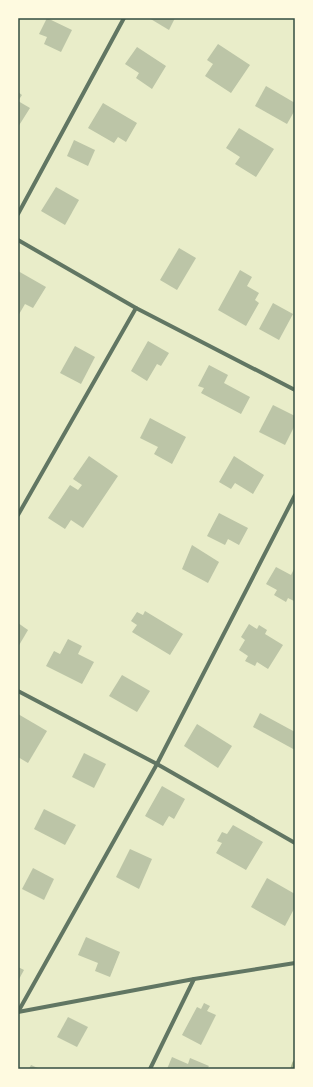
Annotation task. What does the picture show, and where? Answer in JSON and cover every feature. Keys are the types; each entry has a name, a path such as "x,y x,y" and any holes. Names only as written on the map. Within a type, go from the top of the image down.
{"street":[{"path":"18,214 124,18"},
{"path":"18,240 136,308 295,390"},
{"path":"18,515 136,308"},
{"path":"18,1012 157,764 295,495"},
{"path":"18,691 157,764 295,843"},
{"path":"18,1012 194,979 295,963"},
{"path":"150,1069 194,979"}],"building":[{"path":"47,18 72,30 61,52 44,44 47,37 39,34"},
{"path":"149,18 175,18 169,30"},
{"path":"218,44 250,65 231,93 205,76 213,64 207,60"},
{"path":"137,47 166,66 152,89 136,78 139,73 125,64"},
{"path":"266,86 295,103 295,110 287,124 255,106"},
{"path":"18,92 22,95 18,101"},
{"path":"18,101 30,108 18,127"},
{"path":"103,103 137,123 126,142 118,137 114,143 88,128"},
{"path":"239,128 274,149 256,177 235,164 240,157 226,148"},
{"path":"74,140 95,150 88,166 67,156"},
{"path":"56,187 79,200 65,225 41,211"},
{"path":"179,248 196,258 177,290 160,280"},
{"path":"240,270 252,277 247,286 259,293 255,300 259,303 246,326 218,310"},
{"path":"18,271 46,287 33,308 25,304 18,316"},
{"path":"273,303 293,314 279,340 259,329"},
{"path":"148,341 169,353 161,366 157,364 147,381 131,371"},
{"path":"75,346 95,357 81,384 60,373"},
{"path":"209,365 228,375 224,383 250,397 241,414 201,393 204,388 198,386"},
{"path":"273,405 295,416 295,425 285,445 259,432"},
{"path":"150,418 186,437 172,464 154,454 158,447 140,438"},
{"path":"89,456 118,476 83,528 71,520 65,529 48,518 70,485 78,490 82,485 73,479"},
{"path":"234,456 264,475 253,494 235,483 231,489 219,482"},
{"path":"219,513 248,528 239,545 228,539 225,545 207,536"},
{"path":"192,545 219,562 208,583 182,569"},
{"path":"276,567 291,575 295,567 294,601 288,598 286,602 274,595 277,590 266,584"},
{"path":"145,611 183,634 170,655 132,632 137,625 131,621 137,612 143,615"},
{"path":"18,623 28,630 18,647"},
{"path":"249,624 257,629 259,625 267,630 265,634 283,645 268,669 257,662 255,666 245,661 248,656 239,650 245,640 241,637"},
{"path":"68,639 82,646 78,654 94,662 82,684 46,666 54,651 60,654"},
{"path":"122,675 150,691 137,712 109,696"},
{"path":"260,713 295,732 295,750 253,727"},
{"path":"18,714 47,731 28,763 18,757"},
{"path":"197,724 232,746 218,768 184,746"},
{"path":"84,753 106,764 94,788 72,777"},
{"path":"162,786 185,799 174,819 169,816 163,826 145,816"},
{"path":"44,809 76,825 65,845 34,829"},
{"path":"233,825 263,842 246,870 216,853 222,843 217,841 222,832 227,834"},
{"path":"130,849 152,859 139,889 116,877"},
{"path":"33,868 54,879 44,900 22,889"},
{"path":"267,878 295,894 295,907 285,926 251,907"},
{"path":"86,937 120,952 110,977 95,971 98,963 78,955"},
{"path":"18,967 24,970 18,981"},
{"path":"204,1003 210,1006 207,1011 216,1015 201,1045 182,1035 197,1007 201,1009"},
{"path":"68,1017 88,1027 77,1047 57,1037"},
{"path":"172,1057 188,1064 190,1058 209,1066 207,1069 167,1069"},
{"path":"31,1065 40,1069 29,1069"}],"waterway":[{"path":"293,1069 295,1063"}]}
